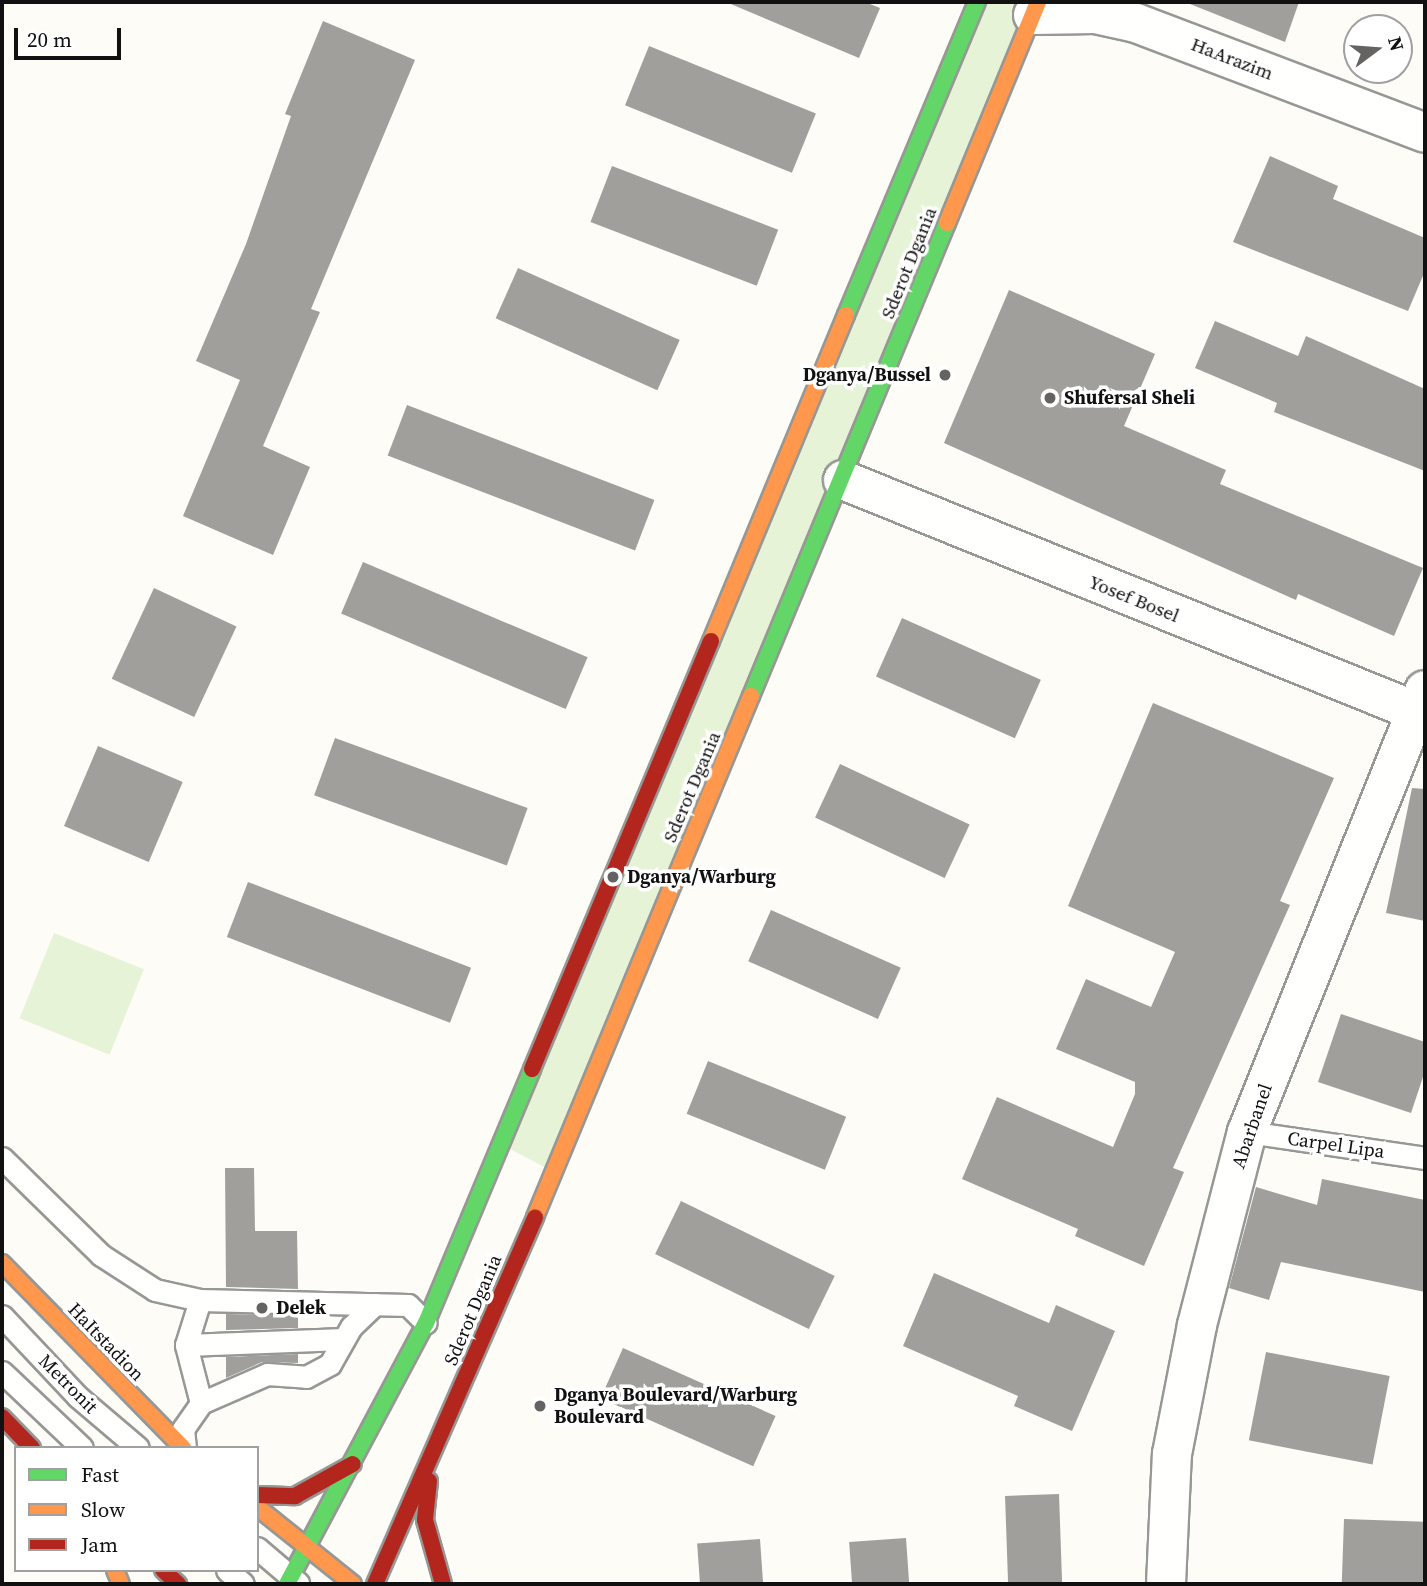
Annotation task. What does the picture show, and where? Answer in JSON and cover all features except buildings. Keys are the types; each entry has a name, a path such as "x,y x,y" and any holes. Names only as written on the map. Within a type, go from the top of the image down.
{"street":[{"name":"Sderot Dgania","path":"293,1582 307,1546 358,1460 426,1323 977,2"},
{"name":"Sderot Dgania","path":"375,1584 432,1457 843,480 1035,8"},
{"name":"HaArazim","path":"1035,8 1095,14 1136,23 1425,133"},
{"name":"Yosef Bosel","path":"843,480 1422,707"},
{"name":"Abarbanel","path":"1166,1584 1172,1454 1197,1325 1247,1132 1422,707"},
{"name":"HaItstadion","path":"2,1263 182,1446"},
{"path":"2,1417 30,1446"},
{"path":"432,1457 425,1520 443,1584"},
{"path":"259,1495 295,1496 358,1460"},
{"path":"259,1509 353,1584"},
{"path":"165,1572 178,1584"}],"lane":[{"name":"Carpel Lipa","path":"1247,1132 1425,1158"},
{"path":"2,1158 52,1201 101,1255 155,1290 200,1300 408,1305 426,1323"},
{"path":"200,1300 186,1345 201,1403"},
{"path":"184,1446 186,1419 201,1403 267,1374 306,1377 330,1364 344,1339 374,1304"},
{"name":"Metronit","path":"2,1316 77,1396 136,1446"},
{"path":"186,1345 344,1339"},
{"name":"Metronit","path":"2,1372 80,1446"},
{"path":"259,1550 293,1582"},
{"path":"229,1572 243,1584"}],"green space":[{"path":"985,2 1029,2 550,1170 506,1147"},
{"path":"54,933 144,969 109,1055 20,1018"}],"traffic: fast":[{"path":"846,315 977,2"},
{"path":"751,696 947,223"},
{"path":"287,1584 426,1323 532,1069"}],"traffic: slow":[{"path":"947,223 1038,2"},
{"path":"711,641 846,315"},
{"path":"535,1217 751,696"},
{"path":"2,1263 181,1446"},
{"path":"259,1509 353,1584"},
{"path":"116,1572 121,1584"}],"traffic: jam":[{"path":"532,1069 711,641"},
{"path":"375,1584 535,1217"},
{"path":"2,1417 30,1446"},
{"path":"259,1495 295,1496 353,1464"},
{"path":"429,1481 425,1520 443,1584"},
{"path":"165,1572 178,1584"}],"place":[{"name":"Dganya/Bussel","path":"945,375"},
{"name":"Shufersal Sheli","path":"1050,398"},
{"name":"Dganya/Warburg","path":"613,877"},
{"name":"Delek","path":"262,1308"},
{"name":"Dganya Boulevard/Warburg Boulevard","path":"540,1406"}]}
